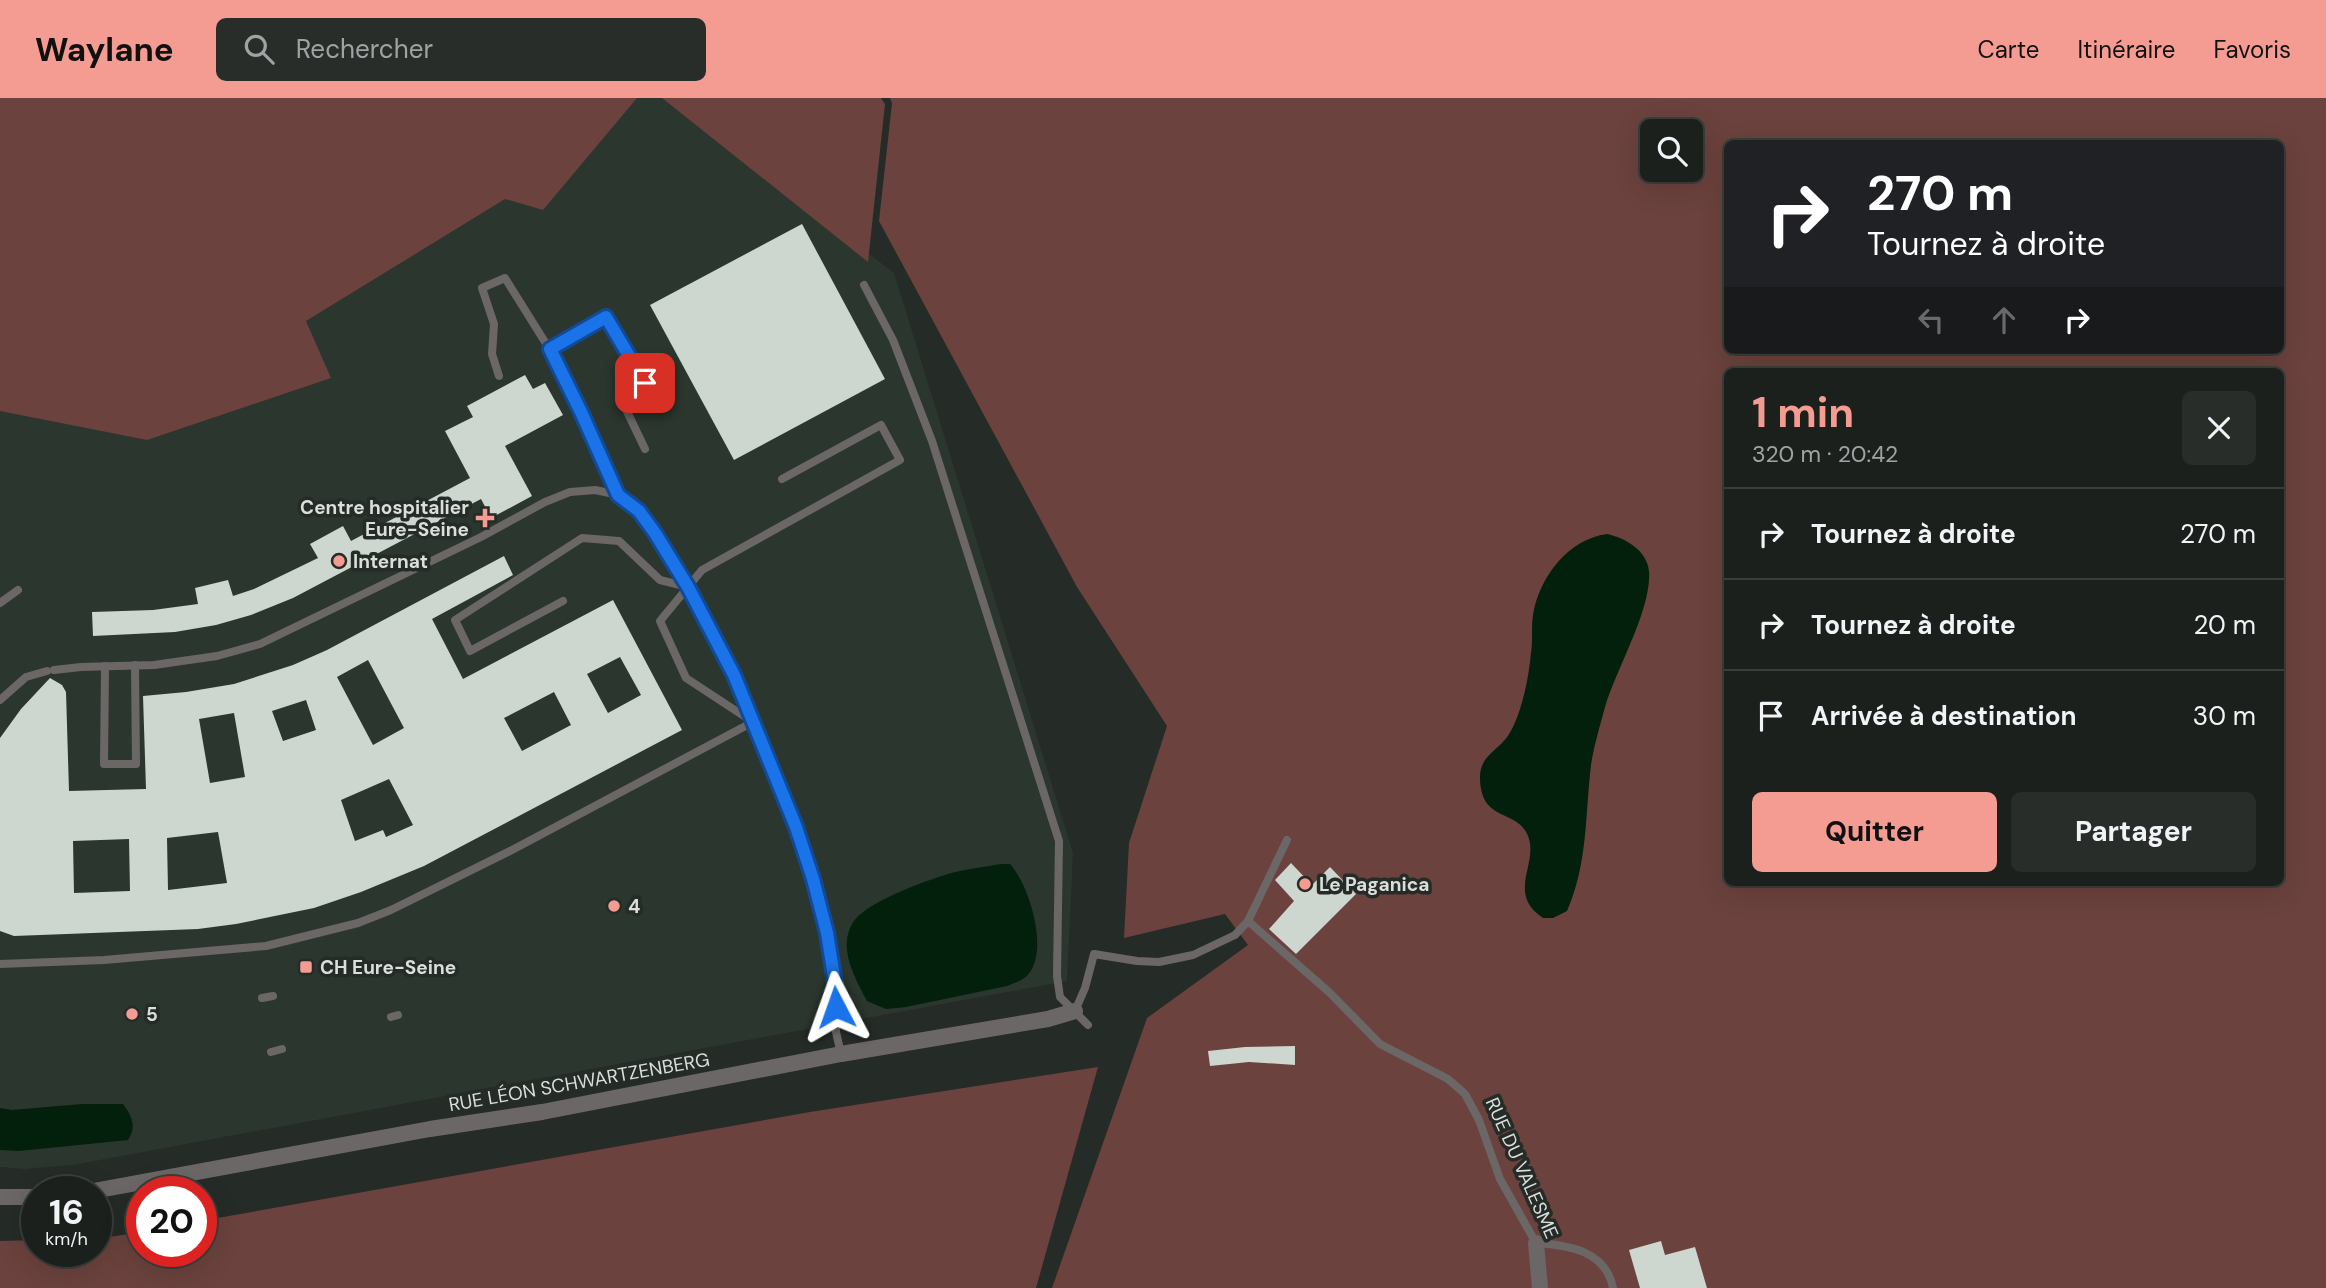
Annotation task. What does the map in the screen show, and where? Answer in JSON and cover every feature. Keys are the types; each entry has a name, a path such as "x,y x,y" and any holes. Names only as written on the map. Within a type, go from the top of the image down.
{"street":[{"name":"RUE LÉON SCHWARTZENBERG","path":"112,1188 430,1129 556,1109 841,1054 1048,1019 1075,1011"},
{"path":"0,1197 21,1197"},
{"name":"RUE DU VALESME","path":"1536,1243 1540,1288"}],"lane":[{"path":"499,376 492,354 494,324 482,288 505,278 550,349 618,495"},
{"path":"864,285 893,340 932,441 1059,841 1057,976 1060,997 1088,1025"},
{"path":"550,349 606,317 645,383 622,401 645,449"},
{"path":"753,722 686,678 660,621 707,562 900,460 881,425 782,479"},
{"path":"0,700 26,677 51,671 154,665 217,656 260,644 469,543 545,502 570,492 595,490 618,495 639,511 688,587 726,657 753,722 827,933 835,983 836,1032 841,1054"},
{"path":"563,600 470,651 455,620 582,538 619,541 660,580 688,587"},
{"path":"0,603 18,590"},
{"path":"105,666 104,764 136,764 135,666"},
{"path":"0,964 104,960 266,946 358,923 391,910 512,850 753,722"},
{"path":"1075,1011 1085,988 1094,954 1140,965 1193,955 1235,934 1248,920 1287,840"},
{"name":"RUE DU VALESME","path":"1248,920 1330,993 1380,1044 1448,1079 1465,1094 1479,1120 1500,1179 1536,1243"},
{"path":"262,998 273,996"},
{"path":"271,1052 282,1049"},
{"path":"1536,1243 1553,1244 1590,1253 1604,1266 1613,1288"}],"shaded area":[{"path":"0,98 637,98 543,210 505,199 306,321 331,378 147,440 0,411"},
{"name":"Centre hospitalier Eure-Seine","path":"139,98 667,98 894,273 1073,853 1067,981 73,1165 25,1169 0,1167 0,348"},
{"path":"662,98 881,98 885,104 868,262"},
{"path":"890,98 2326,98 2326,1288 1052,1288 1147,1018 1248,945 1225,914 1124,938 1129,843 1167,726 1077,587 879,221 892,103"},
{"path":"1607,534 1628,542 1640,551 1649,571 1648,586 1639,621 1610,692 1595,743 1585,839 1574,893 1567,911 1553,918 1543,918 1532,909 1525,890 1530,859 1529,839 1518,823 1486,802 1480,771 1487,758 1507,737 1518,715 1529,669 1533,615 1542,587 1549,574 1568,552 1593,537"},
{"path":"1010,864 1017,874 1034,916 1037,947 1035,961 1028,975 1007,986 906,1007 886,1009 867,1001 853,973 847,953 848,934 858,916 881,901 925,882 954,872"},
{"path":"1098,1067 1036,1288 0,1288 0,1241 21,1240 21,1267 112,1267 112,1237 126,1234 126,1267 217,1267 217,1218 810,1112"},
{"path":"82,1104 123,1104 132,1122 128,1140 19,1151 0,1150 0,1108 12,1110"}],"building":[{"path":"802,224 885,379 734,460 650,305"},
{"path":"525,375 533,389 545,383 563,415 505,446 532,496 491,518 481,499 293,598 251,615 216,625 175,632 93,636 92,612 153,610 198,604 195,588 228,580 233,596 254,589 318,558 310,544 343,526 351,541 470,478 445,431 473,417 467,406"},
{"path":"504,556 513,575 432,619 463,679 613,600 682,730 424,866 314,908 198,929 14,936 0,931 0,738 21,709 50,678 62,685 66,692 69,791 146,789 143,696 234,684 293,665 327,650","holes":["620,657 641,695 608,713 587,674","368,660 404,728 373,745 337,677","554,692 571,725 522,751 504,718","306,700 316,730 283,741 272,711","234,713 245,777 210,783 199,719","389,779 413,825 386,837 383,830 355,841 341,800","218,832 227,883 168,890 167,838","129,839 130,891 74,893 73,841"]},
{"path":"1291,863 1312,885 1330,867 1356,894 1296,954 1269,929 1294,901 1275,880"},
{"path":"1295,1046 1295,1065 1249,1062 1210,1066 1208,1051"},
{"path":"1661,1241 1665,1255 1695,1247 1707,1288 1640,1288 1629,1250"}],"place":[{"name":"Centre hospitalier Eure-Seine","path":"485,518"},
{"name":"Internat","path":"339,561"},
{"name":"Le Paganica","path":"1305,884"},
{"name":"4","path":"614,906"},
{"name":"CH Eure-Seine","path":"306,967"},
{"name":"5","path":"132,1014"}],"route":[{"path":"645,383 606,317 550,349 618,495 639,511 655,533 688,587 734,675 796,827 813,879 827,933 836,1007"}]}
